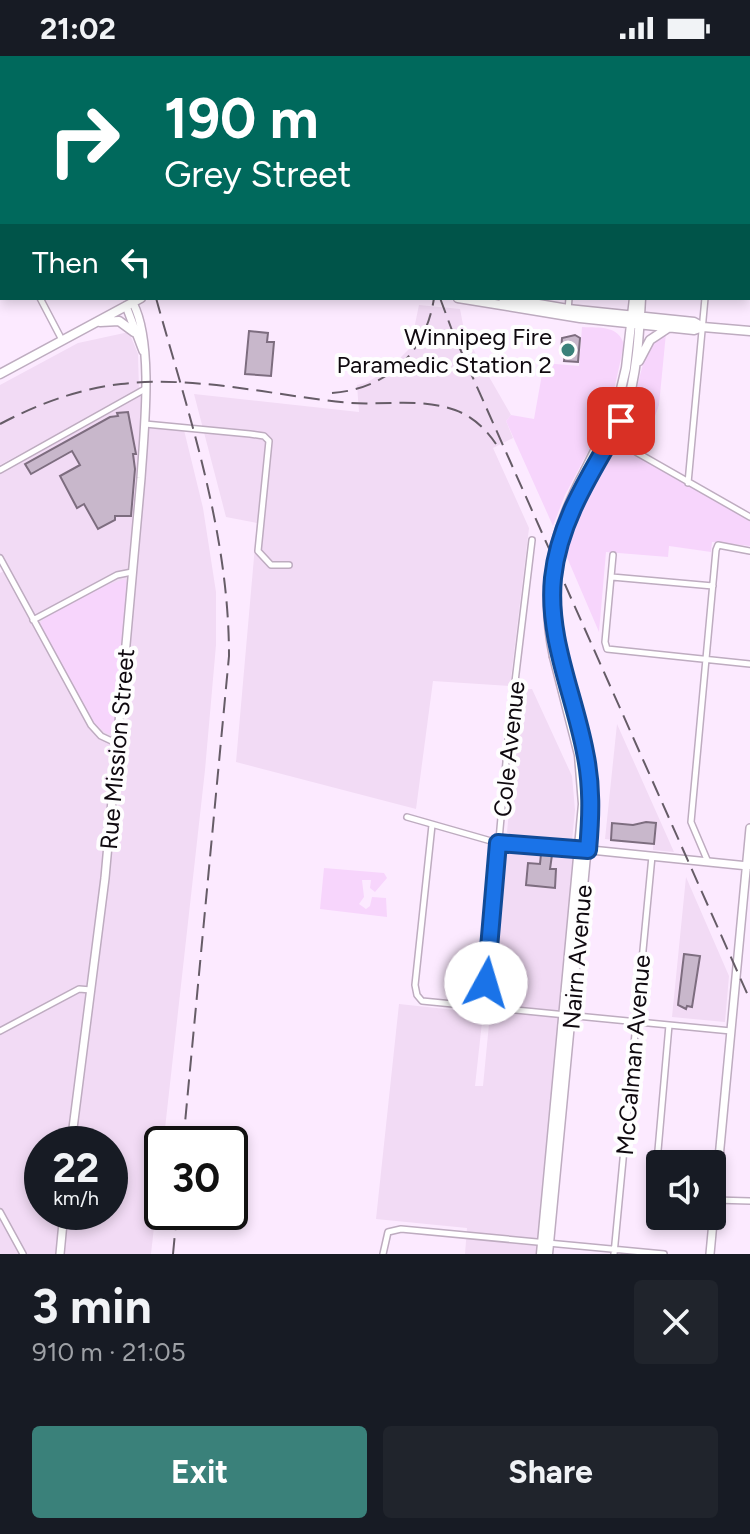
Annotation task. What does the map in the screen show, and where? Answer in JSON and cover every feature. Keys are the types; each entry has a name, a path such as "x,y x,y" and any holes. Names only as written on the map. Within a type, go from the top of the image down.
{"main road":[{"path":"473,300 636,320 694,322 703,327"},
{"path":"512,300 608,321 636,320 694,330 703,327 750,331"},
{"name":"Nairn Avenue","path":"589,470 621,421 635,369 634,300"},
{"name":"Nairn Avenue","path":"574,955 574,905 591,803 588,770 557,656 553,611 556,562 566,524 617,406 641,300"},
{"path":"0,374 133,302"},
{"path":"96,323 117,321 134,332"},
{"path":"608,321 626,333 629,348"},
{"path":"635,369 650,340 669,327"},
{"name":"Nairn Avenue","path":"548,1254 546,1242 555,1148 556,1099 581,914 584,849"},
{"path":"574,905 581,914"},
{"name":"Nairn Avenue","path":"555,1148 563,1108 563,1064"},
{"path":"556,1099 563,1108"},
{"name":"Nairn Avenue","path":"541,1254 546,1242"}],"street":[{"path":"41,300 62,340"},
{"path":"568,313 569,300"},
{"path":"688,483 705,300"},
{"name":"Rue Mission Street","path":"133,302 134,332 144,353"},
{"name":"Rue Mission Street","path":"73,1126 118,744 145,424 142,331 133,302"},
{"path":"0,470 145,389"},
{"path":"145,424 264,436 269,441 258,551 271,565 289,565"},
{"path":"636,452 750,517"},
{"name":"Cole Avenue","path":"484,1006 498,843 532,540"},
{"path":"708,862 691,822 718,545 750,551"},
{"path":"613,555 606,648 750,664"},
{"path":"0,558 91,725 101,736 118,744"},
{"path":"33,620 117,575 134,572"},
{"path":"612,577 713,586"},
{"path":"407,817 498,843 748,866"},
{"path":"432,825 415,985 422,1001 731,1031"},
{"path":"718,1150 750,828"},
{"name":"McCalman Avenue","path":"614,1252 652,856"},
{"path":"0,1031 79,989 91,990"},
{"path":"660,1150 669,1025"},
{"path":"726,1200 750,1201"},
{"path":"0,1212 23,1254"},
{"path":"383,1254 388,1232 401,1229 546,1242 614,1252 664,1254"},
{"path":"60,1254 62,1230"},
{"path":"710,1254 711,1230"}],"shaded area":[{"path":"419,305 460,309 465,335 511,415 506,421 513,438 493,448 529,528 510,686 433,681 416,809 236,762 257,523 226,517 194,394 359,412 357,385 389,369 410,348"},
{"path":"582,327 613,331 624,345 609,412 565,495 553,526 506,421 511,415 534,419 544,363 579,366"},
{"path":"129,332 138,354 139,390 0,465 0,385 78,343"},
{"path":"666,333 659,405 655,416 646,411 638,430 634,454 750,520 750,546 712,542 711,552 669,546 668,557 606,552 599,632 563,548 576,511 631,409 646,353 654,340"},
{"path":"145,389 144,425 184,430 203,508 216,592 216,645 165,1126 144,1126 144,1230 154,1230 151,1254 0,1254 0,573 6,570 0,558 0,470"},
{"path":"125,579 128,585 115,731 108,734 95,724 40,624 44,618 104,586"},
{"path":"532,689 572,776 575,810 572,841 510,836 507,832 521,690"},
{"path":"617,724 674,852 653,850 653,844 605,839"},
{"path":"506,848 569,854 574,859 536,1254 465,1254 467,1228 376,1219 399,1004 483,1013 475,1086 483,1086"},
{"path":"324,868 384,873 387,878 375,892 370,888 371,880 362,880 364,897 359,904 366,909 372,897 386,898 387,917 320,909"},
{"path":"686,877 729,976 725,1022 672,1017"}],"building":[{"path":"249,331 268,333 267,342 274,342 271,376 245,374"},
{"name":"Winnipeg Fire Paramedic Station 2","path":"575,335 580,338 578,362 564,361 562,338"},
{"path":"128,412 136,454 133,454 135,469 131,516 115,516 115,520 98,529 84,504 77,508 60,476 80,465 72,451 31,474 25,464 110,417 118,416 117,413"},
{"path":"612,823 633,825 656,823 654,844 611,840"},
{"path":"541,854 552,855 550,869 556,869 555,888 526,885 528,863 540,864"},
{"path":"684,954 700,956 692,1007 687,1006 686,1009 678,1005"}],"railway":[{"path":"157,300 194,430 215,519 227,610 229,656 185,1126"},
{"path":"332,393 370,384 401,365 422,335 434,300"},
{"path":"441,300 750,1000"},
{"path":"0,424 44,404 89,390 121,384 178,382 351,403 442,406 473,419 496,444"},
{"path":"173,1254 175,1230"}],"place":[{"name":"Winnipeg Fire Paramedic Station 2","path":"568,350"}],"route":[{"path":"486,983 498,843 588,850 589,777 555,633 553,576 566,524 621,421"}]}
